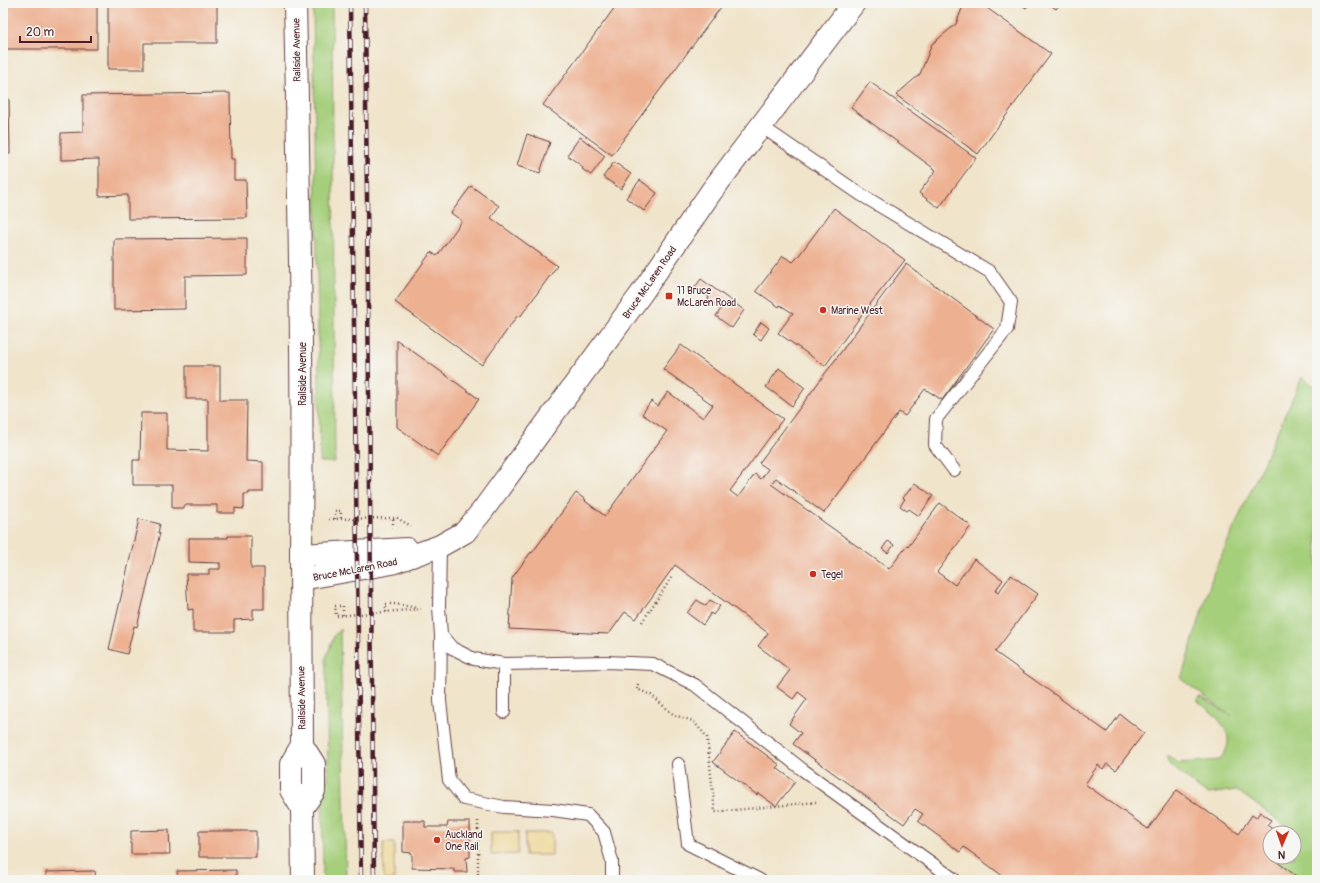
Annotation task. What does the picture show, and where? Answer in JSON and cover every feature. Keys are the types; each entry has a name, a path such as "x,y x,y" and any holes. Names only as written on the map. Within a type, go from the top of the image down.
{"main road":[{"name":"Railside Avenue","path":"295,3 301,312 302,745 291,764 291,790 302,808 303,880"},
{"name":"Bruce McLaren Road","path":"301,579 392,563 436,548 465,532 483,510 641,294 711,192 854,3"},
{"name":"Bruce McLaren Road","path":"301,555 370,550 436,548"}],"lane":[{"path":"761,126 860,194 990,272 1011,302 1007,329 936,420 935,445 954,470"},
{"path":"436,548 441,635 440,700 449,780 464,799 504,807 553,810 588,815 604,832 612,861 612,880"},
{"path":"441,635 452,648 474,659 504,664 606,662 653,664 695,685 803,770 955,880"},
{"path":"504,664 504,712"},
{"path":"678,764 688,844 760,880"}],"path":[{"path":"335,519 335,511 341,511 341,519"},
{"path":"385,526 393,526 393,518"},
{"path":"329,519 397,518 411,526"},
{"path":"642,622 672,577"},
{"path":"343,615 343,606 335,606 336,616 343,615 386,612 422,609 396,604 386,604 386,612"},
{"path":"638,684 637,689 651,695 674,715 693,721 707,737 715,812 816,802 819,799"},
{"path":"464,799 478,819 478,880"}],"green space":[{"path":"313,3 332,3 335,462 320,462"},
{"path":"1302,377 1317,388 1317,880 1302,880 1281,865 1302,865 1302,825 1285,825 1236,790 1209,794 1201,790 1168,763 1167,756 1178,763 1220,760 1226,751 1228,742 1224,727 1212,713 1198,701 1198,698 1201,697 1231,716 1181,679 1214,572"},
{"path":"340,629 346,880 323,880 322,781 328,780 326,658 334,636"}],"sand":[{"path":"491,832 518,832 518,854 491,855"},
{"path":"525,833 552,833 552,855 525,855"},
{"path":"383,843 394,843 394,880 384,880"}],"building":[{"path":"3,3 97,3 97,49 3,49"},
{"path":"108,3 217,3 217,43 144,43 144,69 108,69"},
{"path":"618,3 724,3 612,155 543,105"},
{"path":"964,3 980,3 1051,54 978,154 896,95 920,74 932,44 956,24"},
{"path":"1019,3 1030,3 1026,8"},
{"path":"1048,3 1061,3 1056,9"},
{"path":"870,82 976,158 939,208 919,193 936,170 851,108"},
{"path":"230,93 231,159 234,159 234,180 246,180 247,218 128,219 128,195 99,196 99,159 61,160 61,133 83,132 83,95"},
{"path":"3,99 9,99 10,154 3,154"},
{"path":"527,134 550,142 540,173 517,166"},
{"path":"580,137 605,156 591,175 567,155"},
{"path":"614,162 631,174 621,189 603,177"},
{"path":"640,180 657,193 644,211 626,198"},
{"path":"471,186 499,206 491,218 557,266 520,317 518,315 482,365 395,302 431,252 437,256 462,221 451,213"},
{"path":"834,208 905,260 863,313 825,366 778,333 793,313 780,305 779,307 756,291 783,256 793,262 797,258"},
{"path":"247,238 247,275 185,276 185,309 114,310 114,239"},
{"name":"Tegel","path":"906,264 994,329 942,400 925,389 905,416 899,412 824,513 776,478 771,484 889,569 907,546 908,547 940,503 971,526 937,572 955,585 974,559 1003,580 995,591 998,593 1011,575 1038,594 995,652 1107,732 1120,714 1144,733 1116,770 1107,764 1103,769 1098,765 1085,784 1148,829 1177,790 1239,834 1252,815 1256,818 1260,812 1271,820 1267,825 1262,825 1262,865 1281,865 1302,880 1008,880 964,847 960,852 918,821 923,814 915,809 904,824 793,744 801,733 789,724 807,699 798,692 793,699 777,687 790,670 758,646 768,633 675,565 636,619 625,612 609,634 509,629 512,578 576,493 605,516 667,431 642,414 651,401 658,406 668,392 703,418 713,405 663,369 681,345 783,419 730,491 738,497 755,474 761,479 768,469 759,463"},
{"path":"701,279 744,310 732,328 716,316 721,309 708,299 709,297 695,287"},
{"path":"761,322 769,328 761,340 753,334"},
{"path":"397,340 479,399 438,456 397,427"},
{"path":"186,366 220,366 220,400 247,400 246,461 263,462 263,492 249,492 249,494 244,494 244,509 235,508 235,513 217,513 217,505 184,505 184,508 172,508 172,485 133,485 133,460 140,460 141,413 167,413 167,450 208,451 208,399 186,399"},
{"path":"779,368 805,388 792,406 766,387"},
{"path":"915,483 933,496 919,516 909,509 907,511 900,506 905,499 903,498"},
{"path":"139,519 160,524 158,533 160,533 137,627 134,626 127,654 109,649"},
{"path":"228,536 251,536 251,568 264,568 264,609 253,609 253,619 234,620 234,632 193,632 193,609 188,610 186,574 209,574 209,569 220,569 220,563 189,562 189,538 228,538"},
{"path":"888,541 894,545 888,553 882,549"},
{"path":"697,600 706,606 710,600 720,606 713,615 711,613 703,625 687,613"},
{"path":"735,732 780,765 777,768 795,782 776,806 758,793 757,795 713,762"},
{"name":"Auckland One Rail","path":"403,821 425,821 425,827 447,827 448,822 470,822 470,857 466,858 467,872 454,872 454,869 412,868 412,853 403,852"},
{"path":"169,830 170,854 131,854 131,831"},
{"path":"199,831 256,831 256,857 199,857"},
{"path":"236,870 236,880 178,880 177,871"},
{"path":"95,871 96,880 46,880 46,872"}],"railway":[{"path":"350,3 361,880"},
{"path":"365,3 374,880"}],"place":[{"name":"11 Bruce McLaren Road","path":"669,296"},
{"name":"Marine West","path":"823,310"},
{"name":"Tegel","path":"813,574"},
{"name":"Auckland One Rail","path":"437,840"}]}
